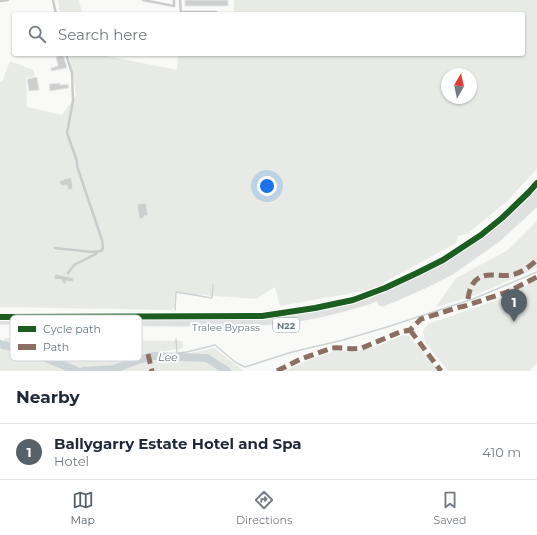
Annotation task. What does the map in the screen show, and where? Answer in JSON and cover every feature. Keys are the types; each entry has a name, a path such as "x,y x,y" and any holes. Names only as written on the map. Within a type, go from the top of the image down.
{"highway":[{"name":"Tralee Bypass","path":"142,322 260,321 327,312 353,305 387,293 446,265 495,231 520,209 537,191"},
{"name":"Tralee Bypass","path":"142,327 261,327 322,319 356,311 395,297 450,271 498,237 537,201"},
{"name":"Tralee Bypass","path":"0,320 10,320"},
{"name":"Tralee Bypass","path":"0,326 10,326"}],"lane":[{"path":"0,1 8,0"},
{"path":"53,0 56,12"},
{"path":"144,0 174,6 174,0"},
{"path":"180,0 181,12"},
{"path":"67,56 72,73 73,100 67,133 102,240 101,251 74,265 68,273"},
{"path":"55,248 97,252"}],"shaded area":[{"path":"58,0 79,0 82,12 60,12"},
{"path":"234,0 537,0 537,169 507,201 467,234 458,236 456,243 388,280 375,289 280,306 275,287 256,299 175,293 174,307 172,310 0,307 0,82 2,82 10,61 33,70 35,76 26,78 27,107 62,115 76,95 69,56 107,56 177,70 178,56 525,56 525,12 234,12"},
{"path":"537,221 537,268 476,295 436,307 456,278 508,250"},
{"path":"537,280 537,362 530,371 448,371 425,342 423,331 428,324 503,298"},
{"path":"403,335 409,336 439,371 284,371 311,359 338,350 355,352 380,345"},
{"path":"5,338 10,338 10,361 142,361 142,340 183,341 183,348 152,353 152,361 214,348 243,371 0,371 0,351"}],"building":[{"path":"185,0 228,0 228,6 185,6"},
{"path":"64,56 67,68 51,71 51,68 58,66 56,57"},
{"path":"37,77 39,90 29,91 27,79"},
{"path":"60,83 60,85 68,84 69,88 50,91 49,84"},
{"path":"71,177 72,189 68,190 67,185 61,186 59,181"},
{"path":"146,203 148,216 144,216 144,218 139,219 137,204"},
{"path":"55,274 74,278 73,282 66,281 66,284 62,283 62,280 54,279"}],"waterway":[{"path":"154,356 187,352 215,345 235,362 245,367 292,352 343,340 387,327 473,299 537,272"},
{"path":"175,310 176,292 212,298 213,285"},
{"path":"176,339 177,353"},
{"name":"Lee","path":"0,344 10,347"},
{"name":"Lee","path":"142,359 154,356 207,358 227,371"},
{"name":"Lee","path":"53,361 77,371"},
{"name":"Lee","path":"84,371 114,369 135,361"}],"marked path":[{"path":"468,299 473,284 479,278 488,275 514,274 524,270 537,260"},
{"path":"277,371 301,359 332,348 362,348 400,332 410,330 421,319 507,292 537,277"},
{"path":"410,330 441,371"},
{"path":"148,354 152,371"}],"cycle path":[{"path":"142,316 262,316 315,308 353,300 385,288 443,260 481,235 502,218 537,183"},
{"path":"0,317 10,317"}],"place":[{"name":"Ballygarry Estate Hotel and Spa","path":"514,322"}]}
